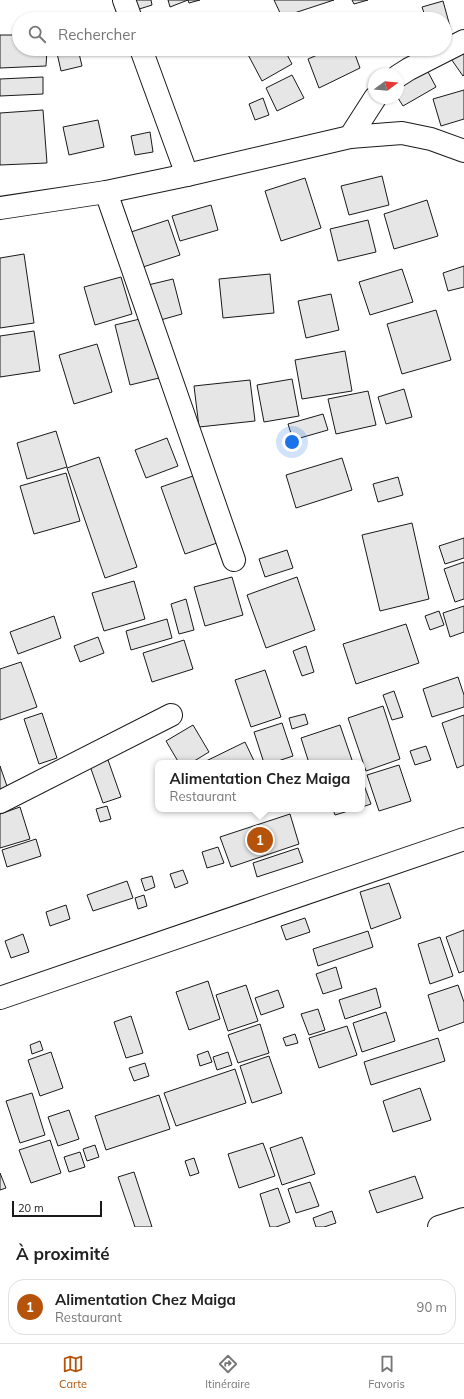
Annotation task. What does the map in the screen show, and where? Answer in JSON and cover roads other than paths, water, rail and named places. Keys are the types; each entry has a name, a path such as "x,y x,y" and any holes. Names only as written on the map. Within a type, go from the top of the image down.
{"street":[{"path":"124,0 128,12"},
{"path":"452,47 464,41"},
{"path":"144,56 187,176"},
{"path":"404,72 435,56"},
{"path":"350,137 371,104"},
{"path":"0,208 106,192 187,176 350,137 402,133 431,139 464,151"},
{"path":"106,192 234,560"},
{"path":"0,802 172,715"},
{"path":"0,998 464,839"},
{"path":"439,1227 464,1219"}],"place":[{"name":"Alimentation Chez Maiga","path":"260,840"}]}
